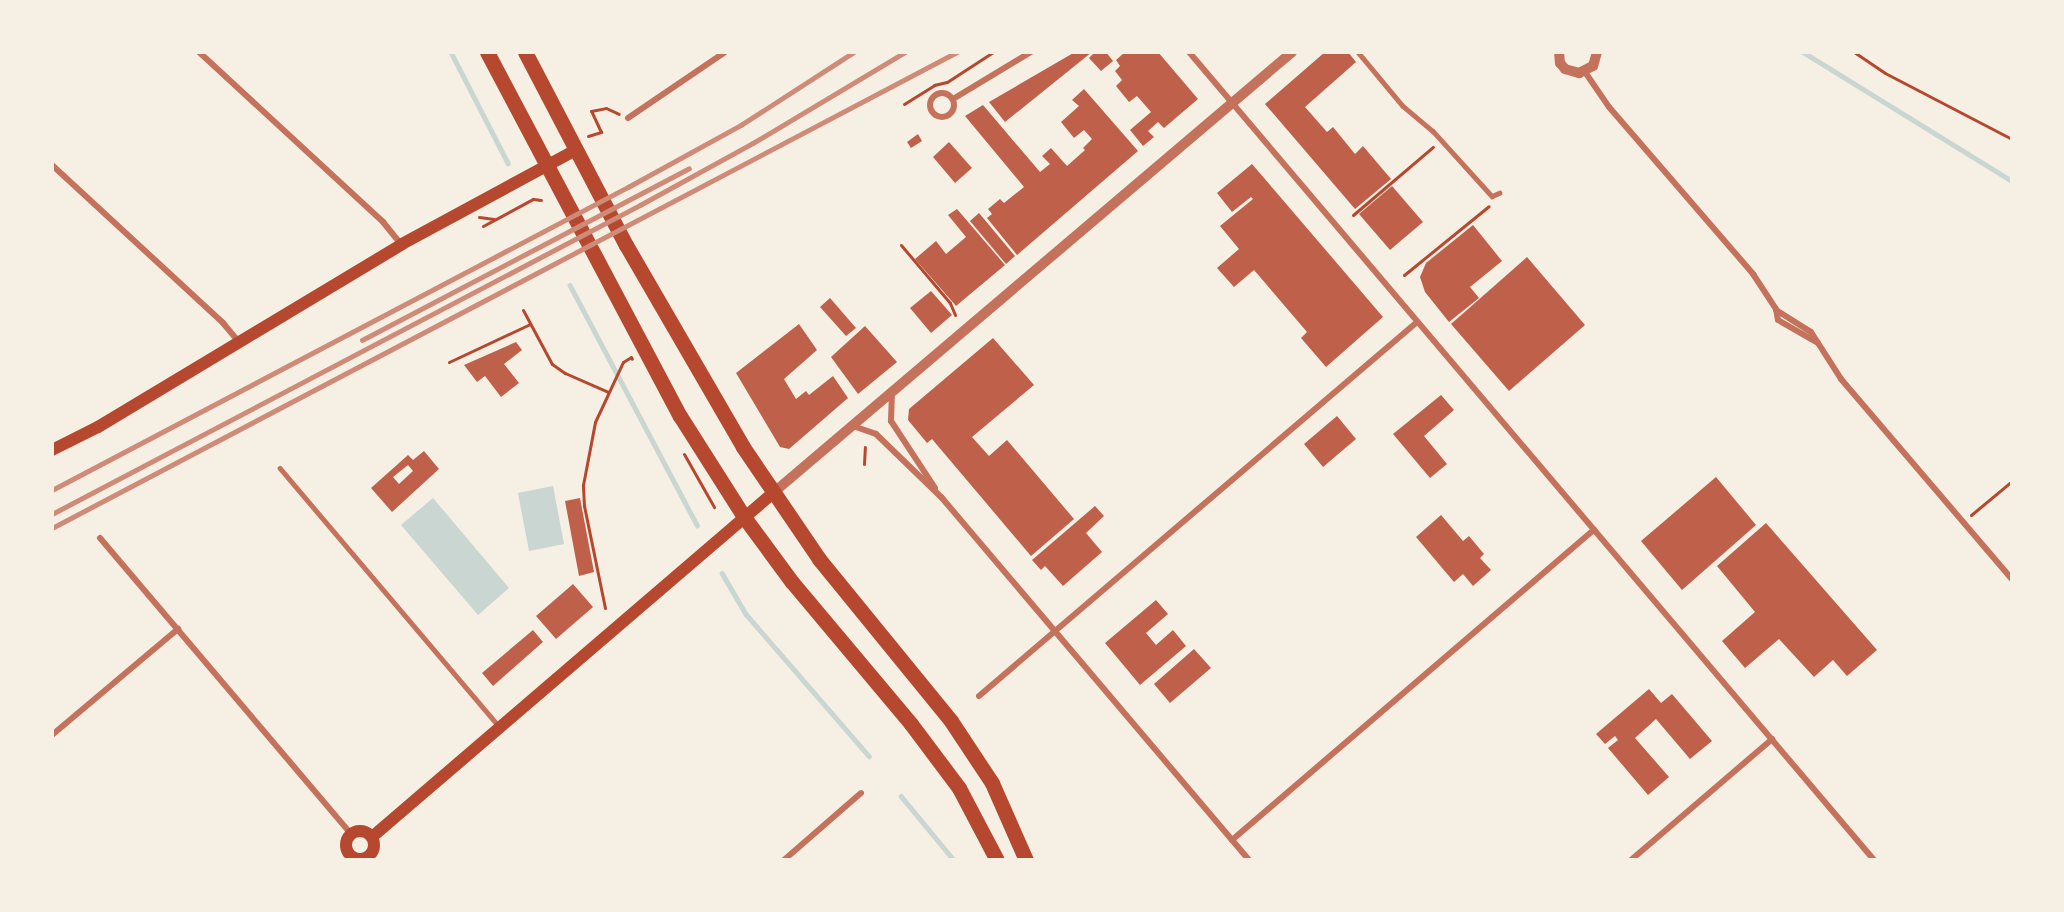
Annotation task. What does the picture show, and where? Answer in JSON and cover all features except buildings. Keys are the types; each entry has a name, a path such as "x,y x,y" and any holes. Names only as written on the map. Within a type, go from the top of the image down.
{"highway":[{"path":"487,52 546,168 680,416 744,517 792,582 911,724 959,788 997,860"},
{"path":"525,52 655,296 773,493 819,559 951,722 992,783 1026,860"}],"main road":[{"path":"52,450 98,427 402,244 576,150"},
{"path":"372,837 773,493"},
{"path":"364,831 372,837 374,845 370,858 347,857 346,842 351,834 364,831"}],"street":[{"path":"199,52 382,222 402,244"},
{"path":"953,99 1031,52"},
{"path":"1189,52 1874,860"},
{"path":"773,493 1292,52"},
{"path":"1559,52 1560,63 1565,69 1574,73 1585,72 1593,66 1597,52"},
{"path":"628,118 723,53"},
{"path":"1585,72 1609,107 1753,274 1776,309 1779,320 1818,343 1841,379 2012,579"},
{"path":"943,93 953,99 953,111 947,117 938,117 932,112 930,104 936,94 943,93"},
{"path":"52,165 223,323 238,341"},
{"path":"979,696 1417,322"},
{"path":"892,392 891,421 942,498"},
{"path":"853,426 876,434 942,498 1249,860"},
{"path":"1232,840 1594,530"},
{"path":"100,538 351,834"},
{"path":"52,735 178,628"},
{"path":"1631,860 1772,739"},
{"path":"784,860 861,793"}],"lane":[{"path":"1358,52 1403,106 1442,140 1492,196 1499,193"},
{"path":"280,468 500,728"}],"path":[{"path":"904,104 934,86 947,82 993,52"},
{"path":"1854,52 1885,73 2012,139"},
{"path":"588,136 601,132 591,111 596,108 602,111 606,108 628,118"},
{"path":"1353,215 1442,140"},
{"path":"483,226 532,199 542,200"},
{"path":"1404,275 1492,203"},
{"path":"902,245 950,303 955,315"},
{"path":"523,310 552,364 565,373 608,392"},
{"path":"449,362 530,324"},
{"path":"605,608 583,485 596,422 623,362"},
{"path":"864,464 865,447"},
{"path":"1963,521 2012,482"}],"shaded area":[{"path":"553,486 564,544 529,551 518,493"},
{"path":"433,498 509,588 478,615 401,525"}],"waterway":[{"path":"451,52 508,163"},
{"path":"1803,52 2012,181"},
{"path":"570,285 697,525"},
{"path":"722,573 746,614 869,756"},
{"path":"901,796 954,860"}],"railway":[{"path":"52,490 628,187 741,125 854,52"},
{"path":"52,514 640,205 753,143 905,52"},
{"path":"52,528 957,52"},
{"path":"362,340 689,168"}]}
